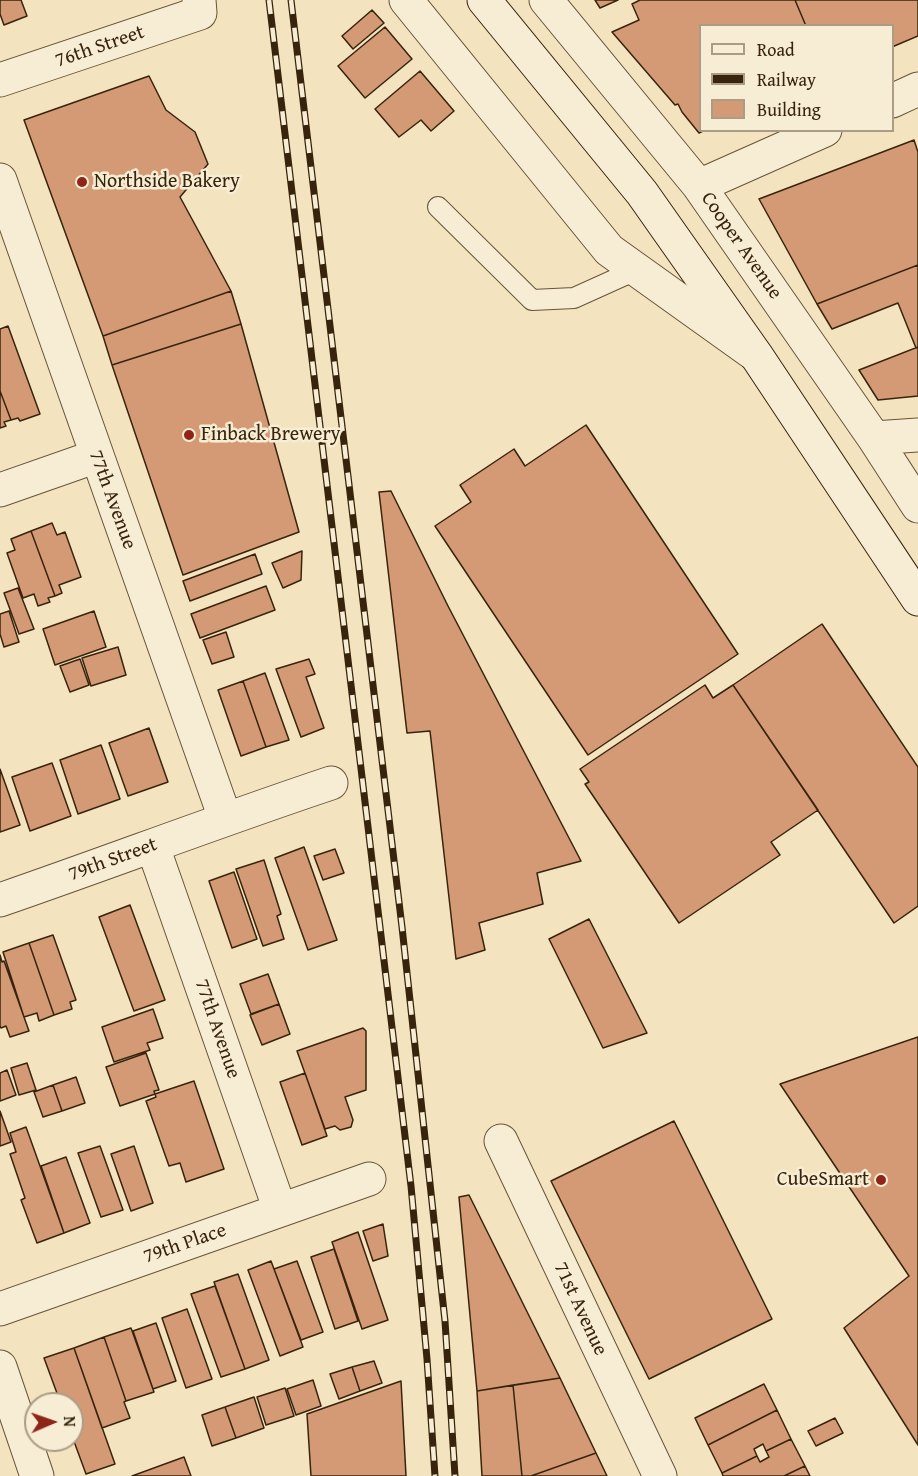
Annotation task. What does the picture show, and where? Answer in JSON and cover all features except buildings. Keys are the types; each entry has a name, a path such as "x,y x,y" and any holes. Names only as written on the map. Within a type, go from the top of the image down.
{"street":[{"path":"406,0 605,245 636,270 756,355"},
{"path":"484,0 642,193 756,355 918,599"},
{"name":"Cooper Avenue","path":"546,0 699,186 874,438 918,506"},
{"name":"76th Street","path":"0,80 200,7"},
{"path":"894,99 918,89"},
{"path":"699,186 820,132"},
{"name":"77th Avenue","path":"0,180 225,818"},
{"path":"874,438 918,435"},
{"path":"0,490 97,456"},
{"name":"79th Street","path":"0,900 153,847 225,818 331,783"},
{"name":"77th Avenue","path":"153,847 280,1210"},
{"name":"71st Avenue","path":"501,1141 660,1476"},
{"name":"79th Place","path":"0,1309 369,1179"},
{"path":"0,1367 37,1476"}],"lane":[{"path":"438,207 532,300 574,298 636,270"}],"railway":[{"path":"269,0 411,1186 435,1476"},
{"path":"291,0 402,927 445,1321 455,1476"}],"place":[{"name":"Northside Bakery","path":"82,182"},
{"name":"Finback Brewery","path":"189,435"},
{"name":"CubeSmart","path":"881,1180"}]}
